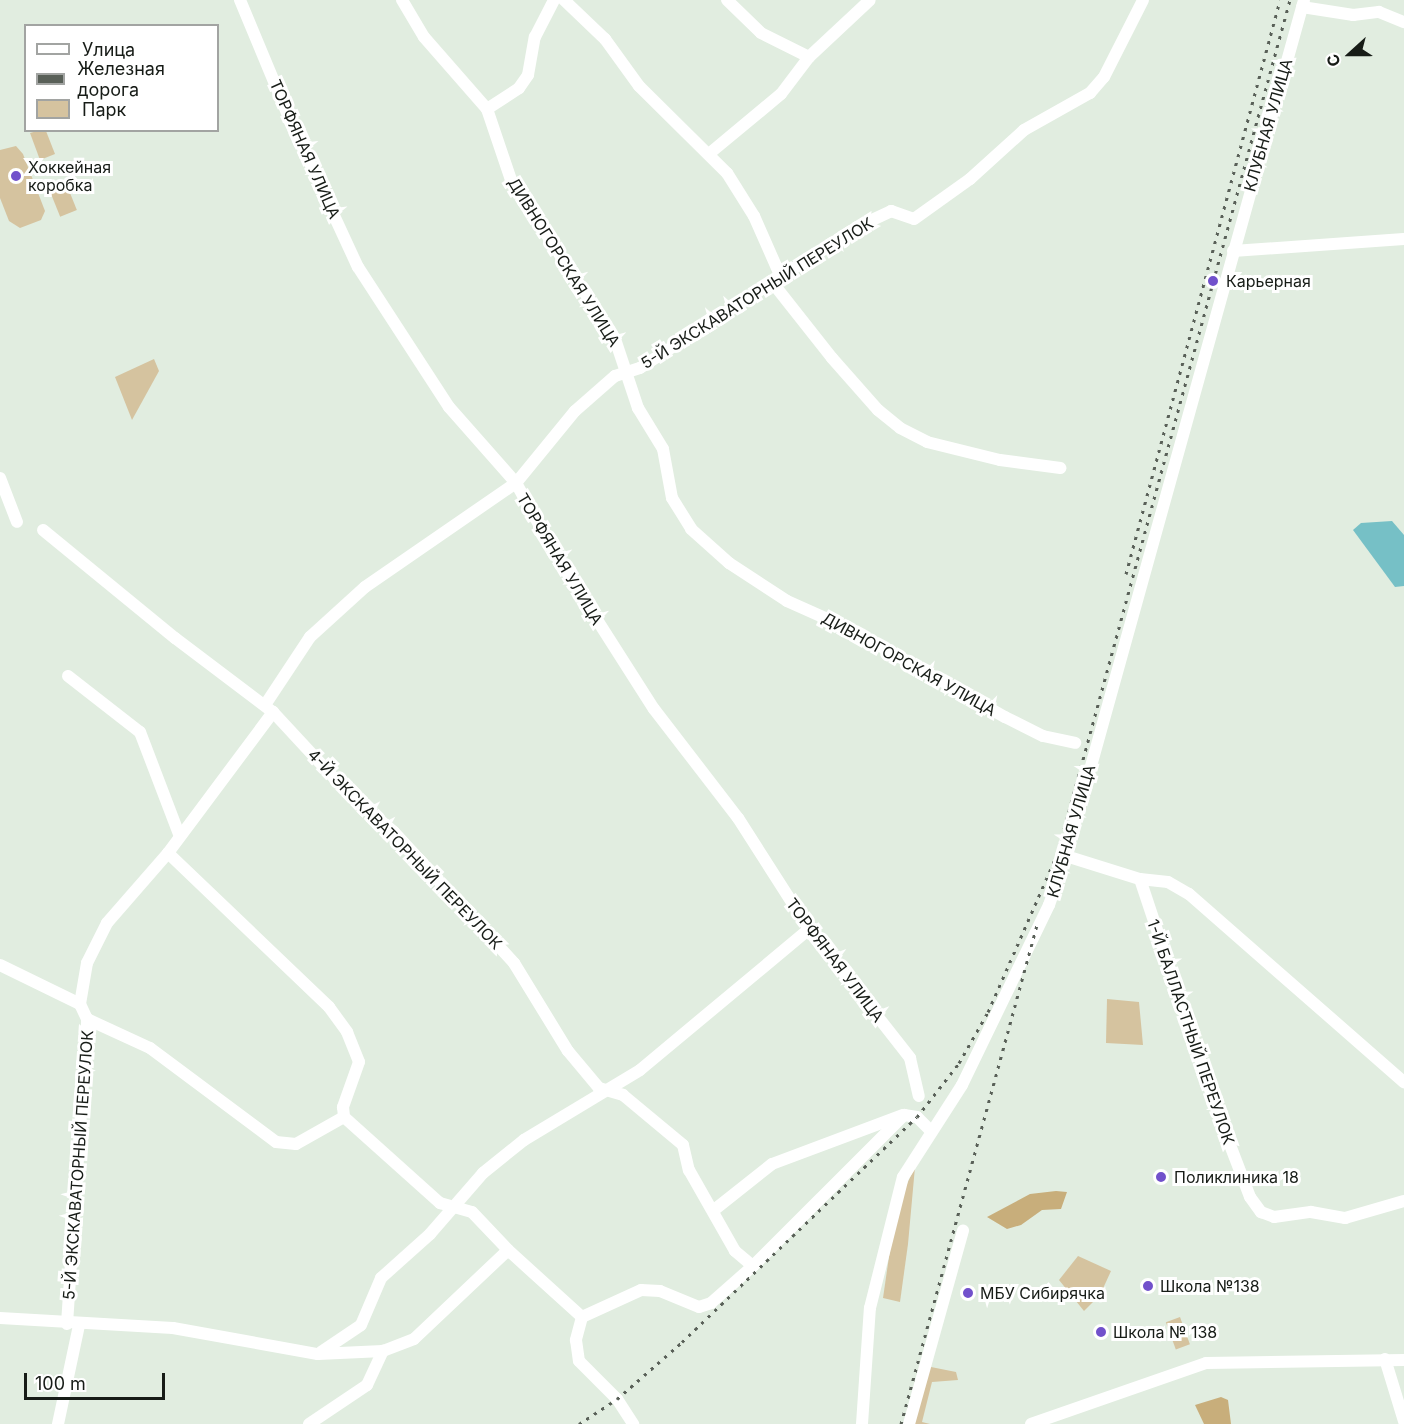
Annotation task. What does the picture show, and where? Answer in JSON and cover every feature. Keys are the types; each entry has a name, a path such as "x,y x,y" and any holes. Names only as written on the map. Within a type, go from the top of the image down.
{"street":[{"name":"ТОРФЯНАЯ УЛИЦА","path":"240,0 358,267 449,407 516,483 608,639 654,709 738,818 809,929 910,1058 919,1096"},
{"name":"ДИВНОГОРСКАЯ УЛИЦА","path":"402,0 424,37 487,109 512,180 615,339 638,408 663,449 672,498 678,512 729,563 787,601 854,631 1005,717 1043,735 1075,743"},
{"path":"487,109 519,88 528,75 535,37 554,0"},
{"path":"564,0 604,39 647,95 710,153 754,216 776,278 832,358 878,410 900,428 948,447 1000,460 1060,468"},
{"path":"727,0 761,33 809,57"},
{"path":"710,153 781,94 809,57 870,0"},
{"name":"5-Й ЭКСКАВАТОРНЫЙ ПЕРЕУЛОК","path":"58,1424 73,1324 87,1019 80,1004 87,963 96,941 148,872 168,853 179,834 269,708 310,637 365,587 516,483 575,411 615,376 648,363 857,226 891,211 914,219 970,179 1024,130 1090,93 1104,77 1143,0"},
{"path":"1303,3 1353,15 1379,12 1404,22"},
{"name":"КЛУБНАЯ УЛИЦА","path":"862,1424 870,1308 879,1263 903,1177 962,1085 1049,905 1066,856 1303,3"},
{"path":"1233,252 1404,239"},
{"path":"0,478 16,522"},
{"name":"4-Й ЭКСКАВАТОРНЫЙ ПЕРЕУЛОК","path":"43,530 175,638 269,708 348,793 394,832 506,954 549,1013 568,1051 599,1088 623,1095 683,1145 689,1170 714,1210 735,1251 753,1266"},
{"path":"68,676 140,732 179,834"},
{"path":"168,853 329,1007 347,1032 359,1062 343,1107 344,1117 434,1198 472,1212 508,1250 582,1317"},
{"path":"1066,856 1140,879 1168,882 1189,894 1404,1082"},
{"name":"1-Й БАЛЛАСТНЫЙ ПЕРЕУЛОК","path":"1140,879 1216,1111 1250,1197 1261,1212 1274,1216 1311,1212 1345,1218 1404,1201"},
{"path":"318,1354 361,1325 381,1278 412,1253 452,1205 524,1140 611,1091 809,929"},
{"path":"0,965 80,1004"},
{"path":"87,1019 150,1048 276,1142 296,1144 344,1117"},
{"path":"714,1210 772,1164 904,1115 917,1117 931,1131"},
{"path":"582,1317 641,1290 660,1291 699,1306 705,1305 753,1266 904,1115"},
{"path":"909,1424 963,1230"},
{"path":"0,1318 173,1329 318,1354 383,1351 414,1340 508,1250"},
{"path":"582,1317 575,1351 600,1385 616,1399 621,1411 633,1424"},
{"path":"309,1424 367,1385 383,1351"},
{"path":"1385,1359 1404,1421"},
{"path":"1031,1424 1206,1363 1285,1364 1404,1360"}],"green space":[{"path":"46,132 55,154 40,160 30,133"},
{"name":"Хоккейная коробка","path":"16,146 23,154 45,211 41,220 20,228 9,221 0,198 0,150"},
{"path":"66,183 77,210 60,217 49,190"},
{"path":"154,359 159,371 132,420 115,377"},
{"path":"1107,999 1139,1002 1143,1045 1106,1043"},
{"path":"915,1167 900,1302 883,1298 892,1236 906,1186"},
{"path":"1078,1256 1111,1271 1100,1295 1084,1311 1059,1280"},
{"path":"1180,1317 1190,1344 1176,1349 1166,1322"},
{"path":"926,1366 956,1372 958,1380 932,1382 922,1422 930,1424 913,1424"}],"shaded area":[{"path":"1067,1192 1061,1209 1042,1210 1021,1225 1007,1229 987,1217 1030,1194"},
{"path":"1221,1397 1228,1400 1231,1424 1204,1424 1195,1405"}],"water":[{"path":"1392,521 1404,535 1404,586 1395,587 1353,530 1361,523"}],"railway":[{"path":"1126,574 1280,0"},
{"path":"579,1424 617,1399 682,1342 917,1117 959,1063 988,1012 1057,855 1290,0"},
{"path":"901,1424 1038,921"}],"place":[{"name":"Хоккейная коробка","path":"16,176"},
{"name":"Карьерная","path":"1213,281"},
{"name":"Поликлиника 18","path":"1161,1177"},
{"name":"Школа №138","path":"1148,1286"},
{"name":"МБУ Сибирячка","path":"968,1293"},
{"name":"Школа № 138","path":"1101,1332"}]}
